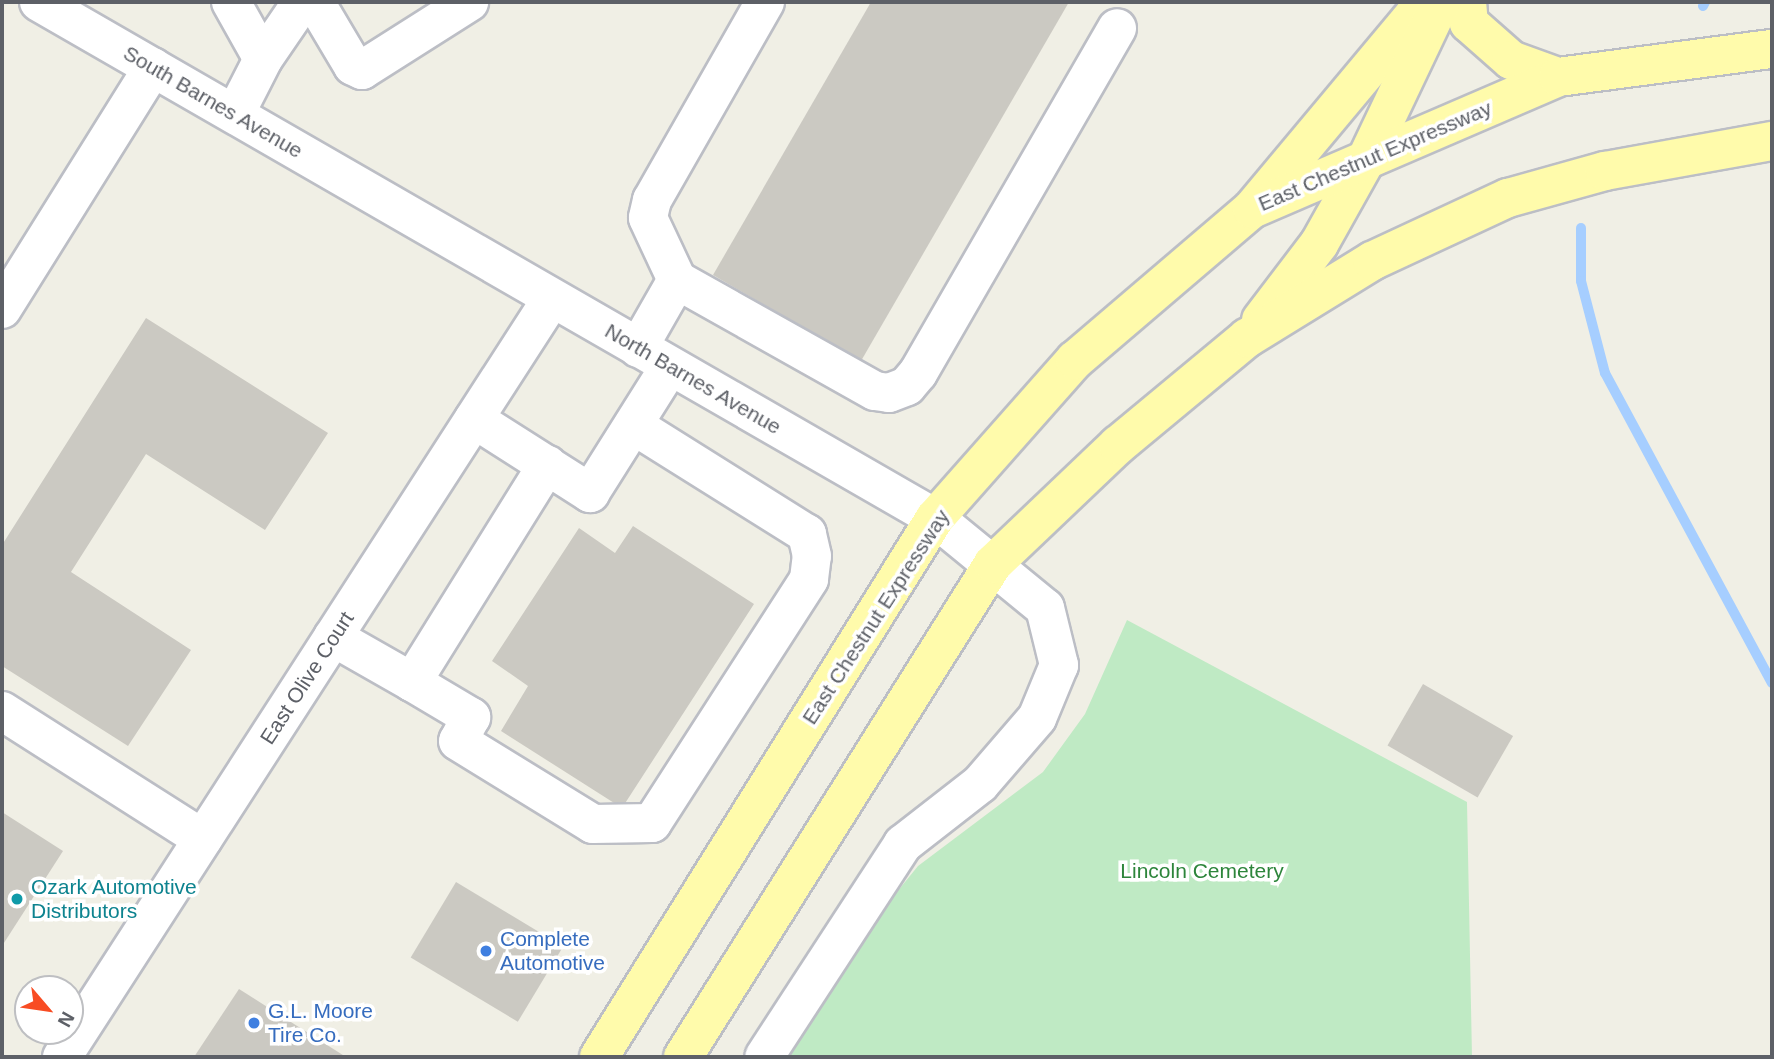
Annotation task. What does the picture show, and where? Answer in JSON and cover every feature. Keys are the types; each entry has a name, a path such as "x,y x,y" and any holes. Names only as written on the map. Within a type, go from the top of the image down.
{"main road":[{"path":"1252,209 1425,2"},
{"path":"1247,338 1319,244 1366,160 1441,2"},
{"path":"1467,2 1469,23 1511,60 1558,78"},
{"name":"East Chestnut Expressway","path":"599,1057 936,518 1075,360 1252,209 1558,78 1772,49"},
{"path":"682,1057 993,564 1118,445 1247,338 1372,261 1508,198 1605,172 1772,141"}],"street":[{"name":"South Barnes Avenue","path":"39,2 387,202"},
{"path":"231,2 263,59"},
{"path":"235,114 263,59 303,2"},
{"path":"315,2 353,66 362,70 468,2"},
{"path":"765,2 648,210 677,280 874,391 889,393 907,386 1117,28"},
{"path":"2,309 153,67"},
{"name":"North Barnes Avenue","path":"387,202 936,518 1045,608 1059,665 1037,718 980,784 903,844 764,1057"},
{"path":"474,419 590,494 633,425 677,280"},
{"name":"East Olive Court","path":"62,1057 552,298"},
{"path":"333,637 471,717 457,741 593,824 652,823 809,579 812,556 807,534 633,425"},
{"path":"412,682 547,465"},
{"path":"2,711 203,839"}],"green space":[{"name":"Lincoln Cemetery","path":"1127,620 1467,802 1472,1057 782,1057 875,919 918,866 1043,772 1085,714"}],"building":[{"path":"871,2 1069,2 861,361 713,275"},
{"path":"146,318 328,433 265,530 146,454 71,572 191,650 128,746 2,666 2,545"},
{"path":"633,526 754,604 622,808 501,731 528,686 492,661 579,528 615,553"},
{"path":"1423,684 1513,736 1478,797 1388,745"},
{"name":"Ozark Automotive Distributors","path":"2,812 63,851 2,946"},
{"name":"Complete Automotive","path":"456,882 563,946 518,1022 411,957"},
{"name":"G.L. Moore Tire Co.","path":"239,989 346,1057 194,1057"}],"waterway":[{"path":"1703,6 1705,2"},
{"path":"1581,228 1581,281 1605,373 1772,683"}],"place":[{"name":"Ozark Automotive Distributors","path":"17,899"},
{"name":"Complete Automotive","path":"486,951"},
{"name":"G.L. Moore Tire Co.","path":"254,1023"}]}
